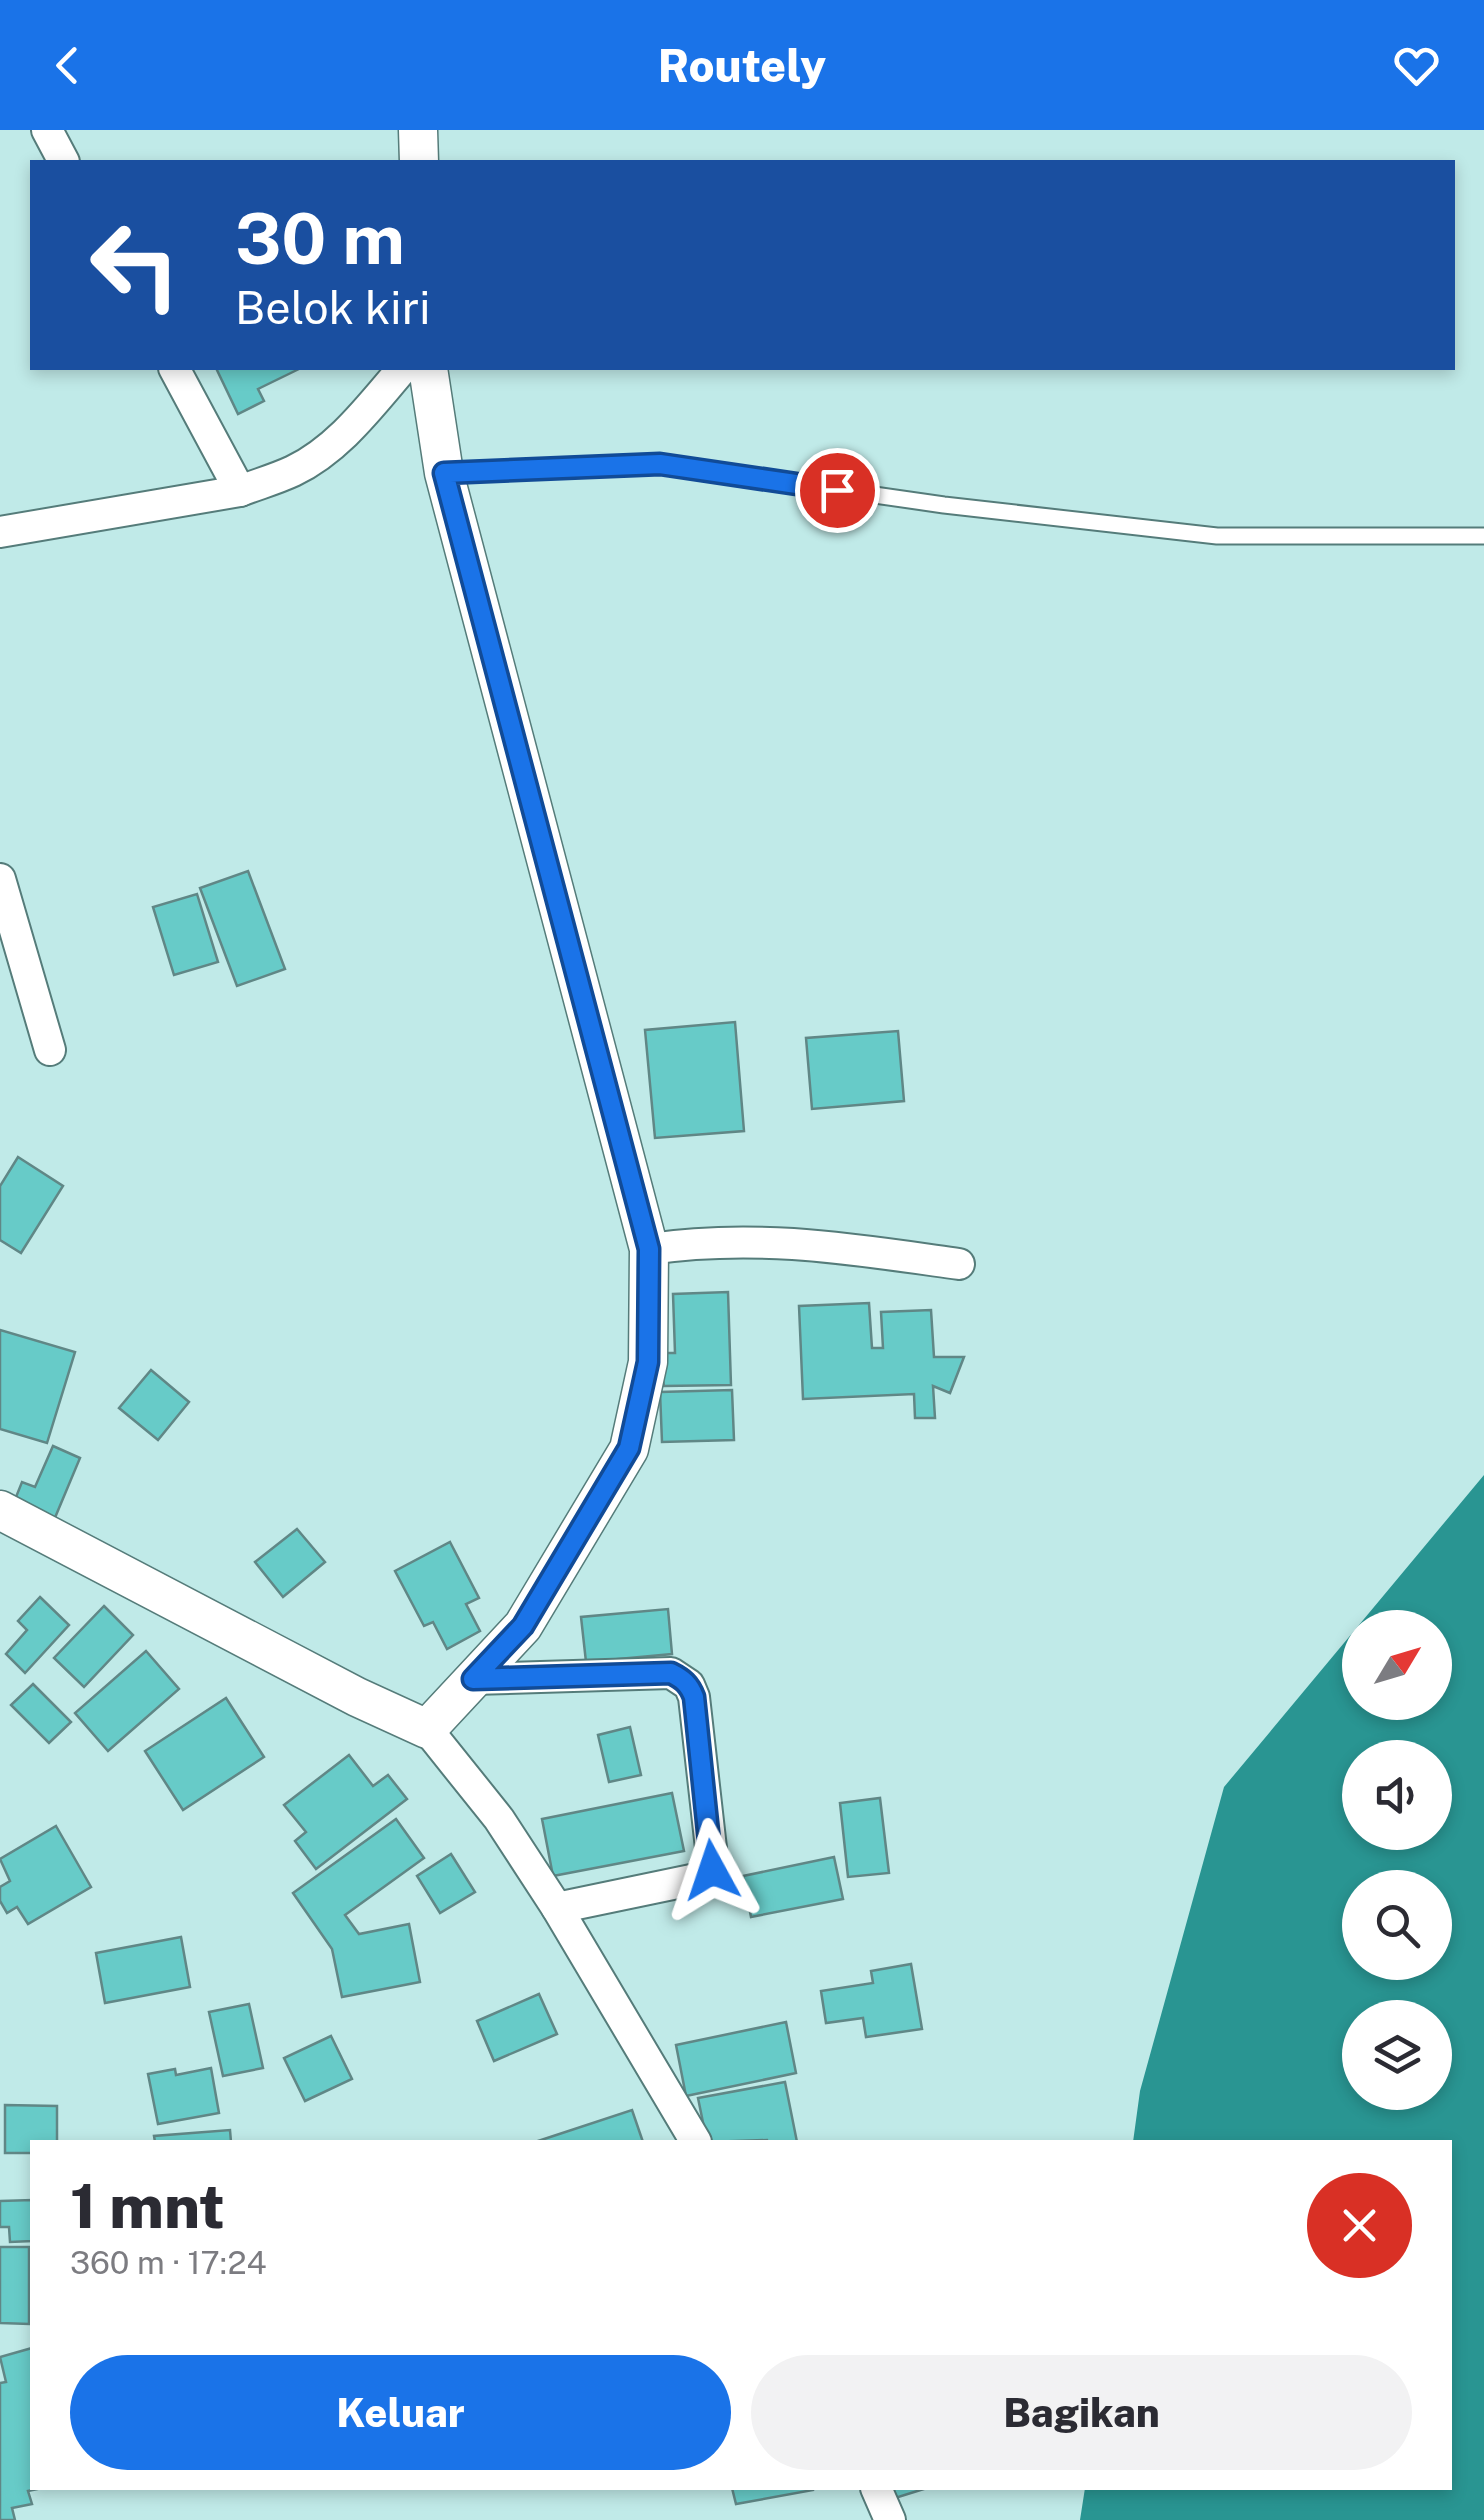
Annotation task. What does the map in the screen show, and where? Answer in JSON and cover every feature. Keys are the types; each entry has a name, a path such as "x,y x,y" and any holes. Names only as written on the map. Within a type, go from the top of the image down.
{"street":[{"path":"47,130 63,160"},
{"path":"418,130 418,160"},
{"path":"175,370 240,491"},
{"path":"0,532 240,491 294,470 353,426 401,370"},
{"path":"427,1729 523,1626 629,1448 648,1362 649,1249 444,473 428,370"},
{"path":"0,879 50,1050"},
{"path":"649,1249 700,1242 802,1242 959,1264"},
{"path":"0,1510 357,1698 427,1729 499,1820 558,1908 695,2140"},
{"path":"473,1679 671,1673 689,1685 694,1697 710,1873 706,1877 558,1908"},
{"path":"877,2490 890,2520"}],"lane":[{"path":"444,473 660,464 944,505 1217,536 1484,536"}],"water":[{"path":"1484,1475 1484,2520 1080,2520 1085,2490 1452,2490 1452,2140 1133,2140 1140,2091 1224,1787 1342,1645 1342,1720 1452,1720 1452,1610 1372,1610"}],"building":[{"path":"217,370 297,370 258,389 264,401 238,414"},
{"path":"248,871 285,969 237,986 200,888"},
{"path":"197,894 218,962 174,975 153,907"},
{"path":"735,1022 744,1131 655,1138 645,1030"},
{"path":"898,1031 904,1101 812,1109 806,1038"},
{"path":"18,1157 63,1186 21,1253 0,1240 0,1186"},
{"path":"728,1292 731,1385 664,1386 658,1353 675,1353 673,1294"},
{"path":"869,1303 872,1348 883,1348 881,1312 931,1310 934,1357 964,1357 950,1393 933,1386 935,1418 915,1418 914,1394 803,1399 799,1306"},
{"path":"0,1330 75,1352 47,1443 0,1429"},
{"path":"151,1370 189,1402 158,1440 119,1408"},
{"path":"732,1390 734,1440 662,1442 660,1392"},
{"path":"53,1446 80,1458 54,1520 14,1502 22,1482 35,1487"},
{"path":"297,1529 325,1562 283,1597 255,1562"},
{"path":"450,1542 479,1598 466,1604 480,1631 447,1649 433,1622 424,1626 395,1571"},
{"path":"40,1597 69,1625 25,1673 6,1654 27,1630 18,1621"},
{"path":"104,1606 133,1635 84,1687 54,1658"},
{"path":"668,1609 672,1654 586,1662 581,1617"},
{"path":"146,1651 179,1689 108,1751 75,1713"},
{"path":"33,1684 71,1722 49,1743 11,1705"},
{"path":"226,1698 264,1757 183,1810 145,1751"},
{"path":"630,1727 641,1775 609,1782 598,1735"},
{"path":"349,1755 373,1786 388,1775 407,1799 316,1869 295,1841 306,1832 284,1805"},
{"path":"672,1793 684,1851 553,1876 542,1819"},
{"path":"880,1798 889,1873 848,1877 840,1803"},
{"path":"396,1819 424,1858 345,1915 359,1934 409,1924 420,1982 342,1997 332,1949 293,1893"},
{"path":"56,1826 91,1887 28,1924 17,1907 7,1913 0,1901 0,1887 10,1881 0,1859"},
{"path":"451,1854 475,1892 440,1913 417,1876"},
{"path":"834,1857 843,1899 751,1917 743,1876"},
{"path":"181,1937 190,1987 105,2003 96,1953"},
{"path":"911,1964 922,2029 866,2037 863,2018 826,2023 821,1991 873,1983 871,1971"},
{"path":"539,1994 557,2034 494,2061 477,2021"},
{"path":"249,2004 263,2068 223,2076 209,2012"},
{"path":"786,2022 796,2073 686,2096 676,2045"},
{"path":"331,2036 352,2079 305,2101 284,2058"},
{"path":"211,2068 219,2113 158,2124 148,2074 175,2069 176,2075"},
{"path":"785,2082 797,2140 707,2140 698,2098"},
{"path":"5,2105 57,2106 57,2140 30,2140 30,2153 5,2153"},
{"path":"632,2110 642,2140 541,2140"},
{"path":"230,2130 231,2140 155,2140 154,2136"},
{"path":"30,2200 30,2241 10,2242 9,2227 0,2227 0,2201"},
{"path":"0,2247 29,2247 29,2324 0,2323"},
{"path":"30,2349 33,2490 28,2491 32,2504 12,2508 15,2520 0,2520 0,2383 6,2382 0,2357"},
{"path":"732,2490 813,2490 736,2504"},
{"path":"889,2490 921,2490 892,2499"}],"route":[{"path":"712,1870 694,1697 682,1679 671,1673 473,1679 523,1626 629,1448 648,1362 649,1249 444,473 660,464 837,490"}]}
